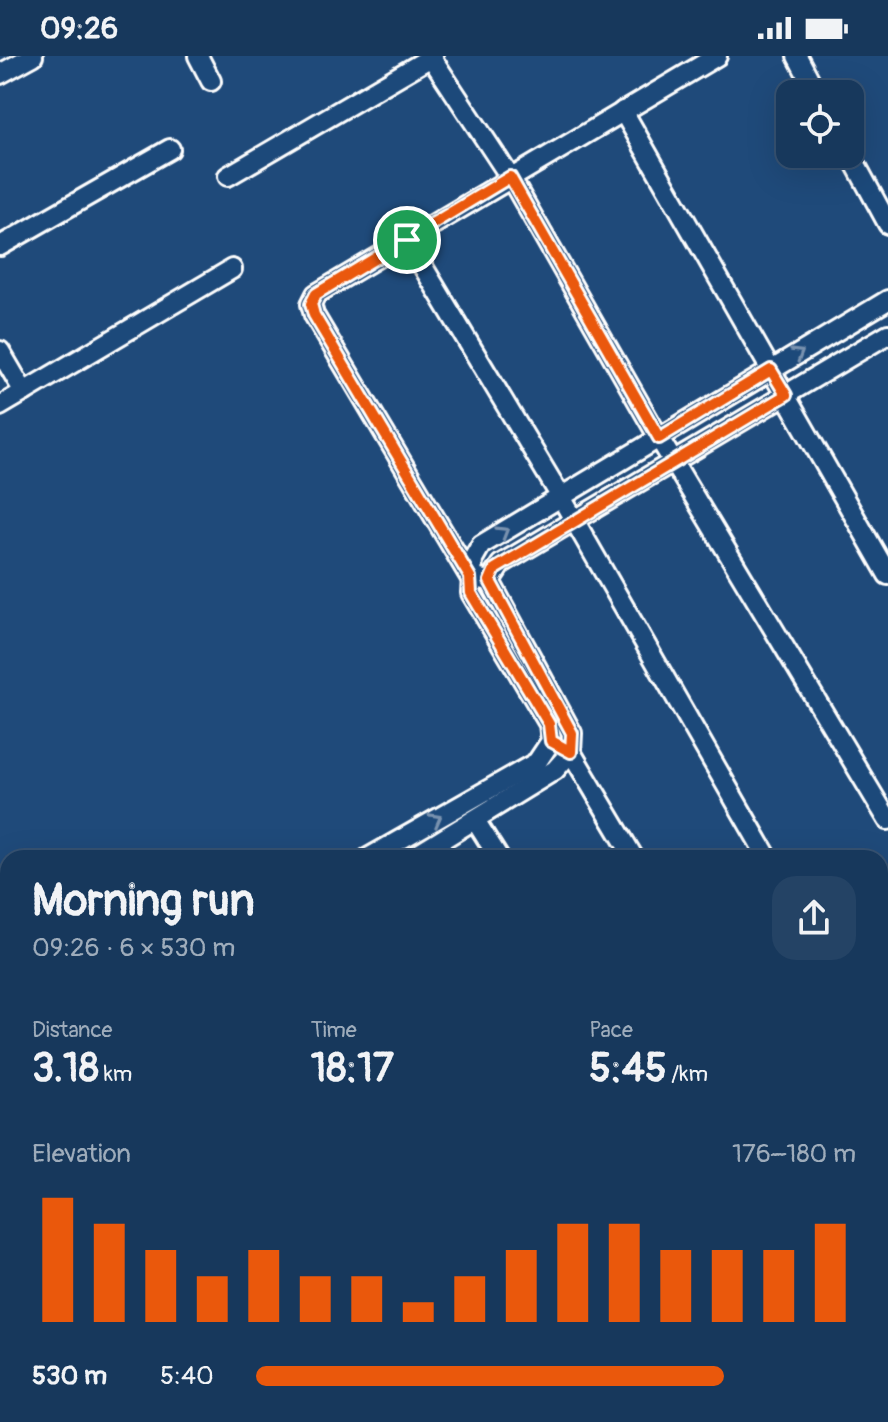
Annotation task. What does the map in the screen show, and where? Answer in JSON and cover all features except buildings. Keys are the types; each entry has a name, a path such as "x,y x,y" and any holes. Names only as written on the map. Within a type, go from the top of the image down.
{"street":[{"path":"0,74 33,56"},
{"path":"198,56 211,81"},
{"path":"228,176 432,56 510,177 659,438 888,820"},
{"path":"490,581 470,577 322,328 311,304 316,294 717,56"},
{"path":"797,56 810,80"},
{"path":"623,111 888,575"},
{"path":"0,246 170,149"},
{"path":"858,168 888,224"},
{"path":"407,240 561,497 763,850"},
{"path":"0,406 232,269"},
{"path":"382,850 537,762 551,741 549,724 471,593 473,559 481,545 888,300"},
{"path":"490,581 501,564 888,334"},
{"path":"0,351 24,392"},
{"path":"425,850 555,770 571,752 572,733 490,581"},
{"path":"551,741 571,752 629,850"},
{"path":"475,820 494,850"}],"route":[{"path":"510,177 659,438 771,370 786,395 495,569 490,581 572,733 571,752 551,741 549,724 471,593 470,577 314,315 311,304 316,294 407,240 510,177"}]}
